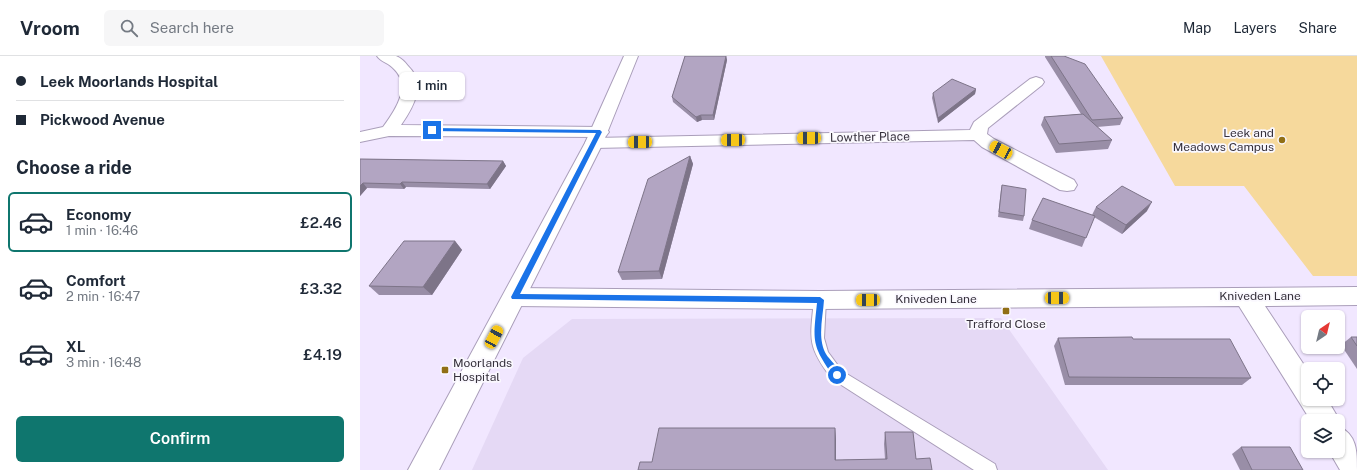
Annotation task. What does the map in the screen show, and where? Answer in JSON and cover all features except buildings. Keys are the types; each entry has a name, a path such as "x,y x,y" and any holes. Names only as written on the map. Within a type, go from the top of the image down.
{"main road":[{"path":"384,56 394,60 405,70 410,78 411,86 402,113 389,131"},
{"path":"423,470 515,297 597,137 631,56"},
{"path":"1036,82 980,126 978,135 988,143 1067,185"},
{"name":"Lowther Place","path":"360,137 389,131 466,129 597,137 978,135"},
{"path":"1246,296 1301,382"},
{"name":"Kniveden Lane","path":"515,297 820,300 1357,296"},
{"path":"1345,451 1357,470"}],"lane":[{"path":"820,300 817,338 822,354 837,375 983,468"}],"shaded area":[{"name":"Leek and Meadows Campus","path":"1101,56 1357,56 1357,276 1313,276 1244,186 1175,186"},
{"path":"1001,318 1108,470 472,470 523,358 572,319"}],"place":[{"name":"Leek and Meadows Campus","path":"1282,140"},
{"name":"Trafford Close","path":"1006,311"},
{"name":"Moorlands Hospital","path":"445,370"}],"route":[{"path":"432,130 466,129 600,132 515,297 820,300 817,338 822,354 837,375"}]}
